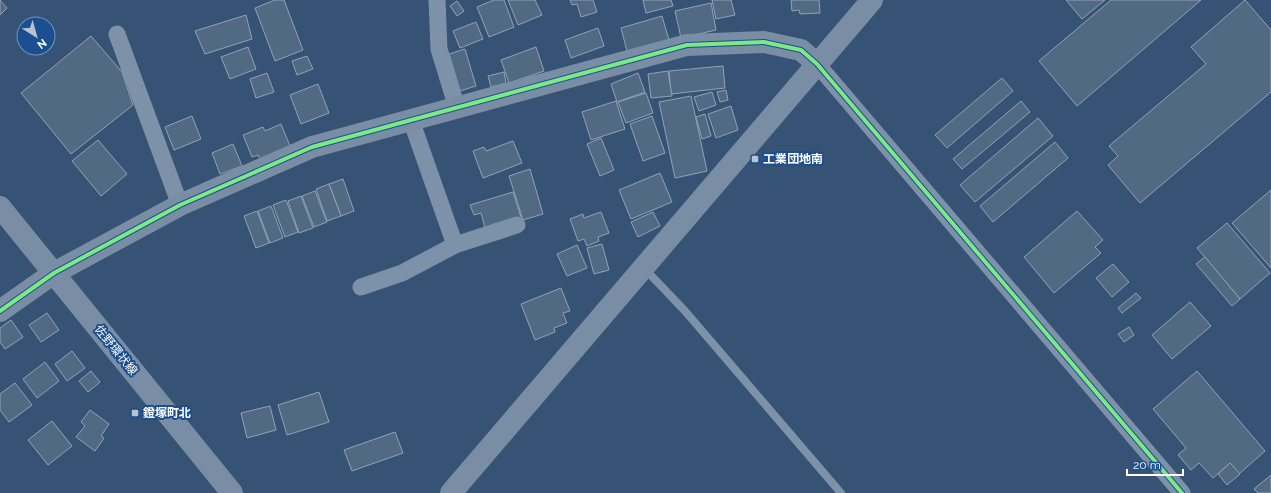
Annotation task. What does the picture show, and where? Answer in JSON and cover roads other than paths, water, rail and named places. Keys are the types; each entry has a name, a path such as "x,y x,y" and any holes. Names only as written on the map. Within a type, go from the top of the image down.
{"street":[{"path":"437,0 439,49 457,108"},
{"path":"451,493 872,0"},
{"path":"117,34 180,205"},
{"path":"0,312 54,273 180,205 312,147 688,45 764,42 801,50 817,64 1182,493"},
{"path":"411,120 454,245"},
{"name":"佐野環状線","path":"0,207 232,493"},
{"path":"361,287 402,273 454,245 517,225"}],"lane":[{"path":"643,267 685,311 841,493"}],"place":[{"name":"工業団地南","path":"755,159"},
{"name":"鐙塚町北","path":"135,413"}]}
